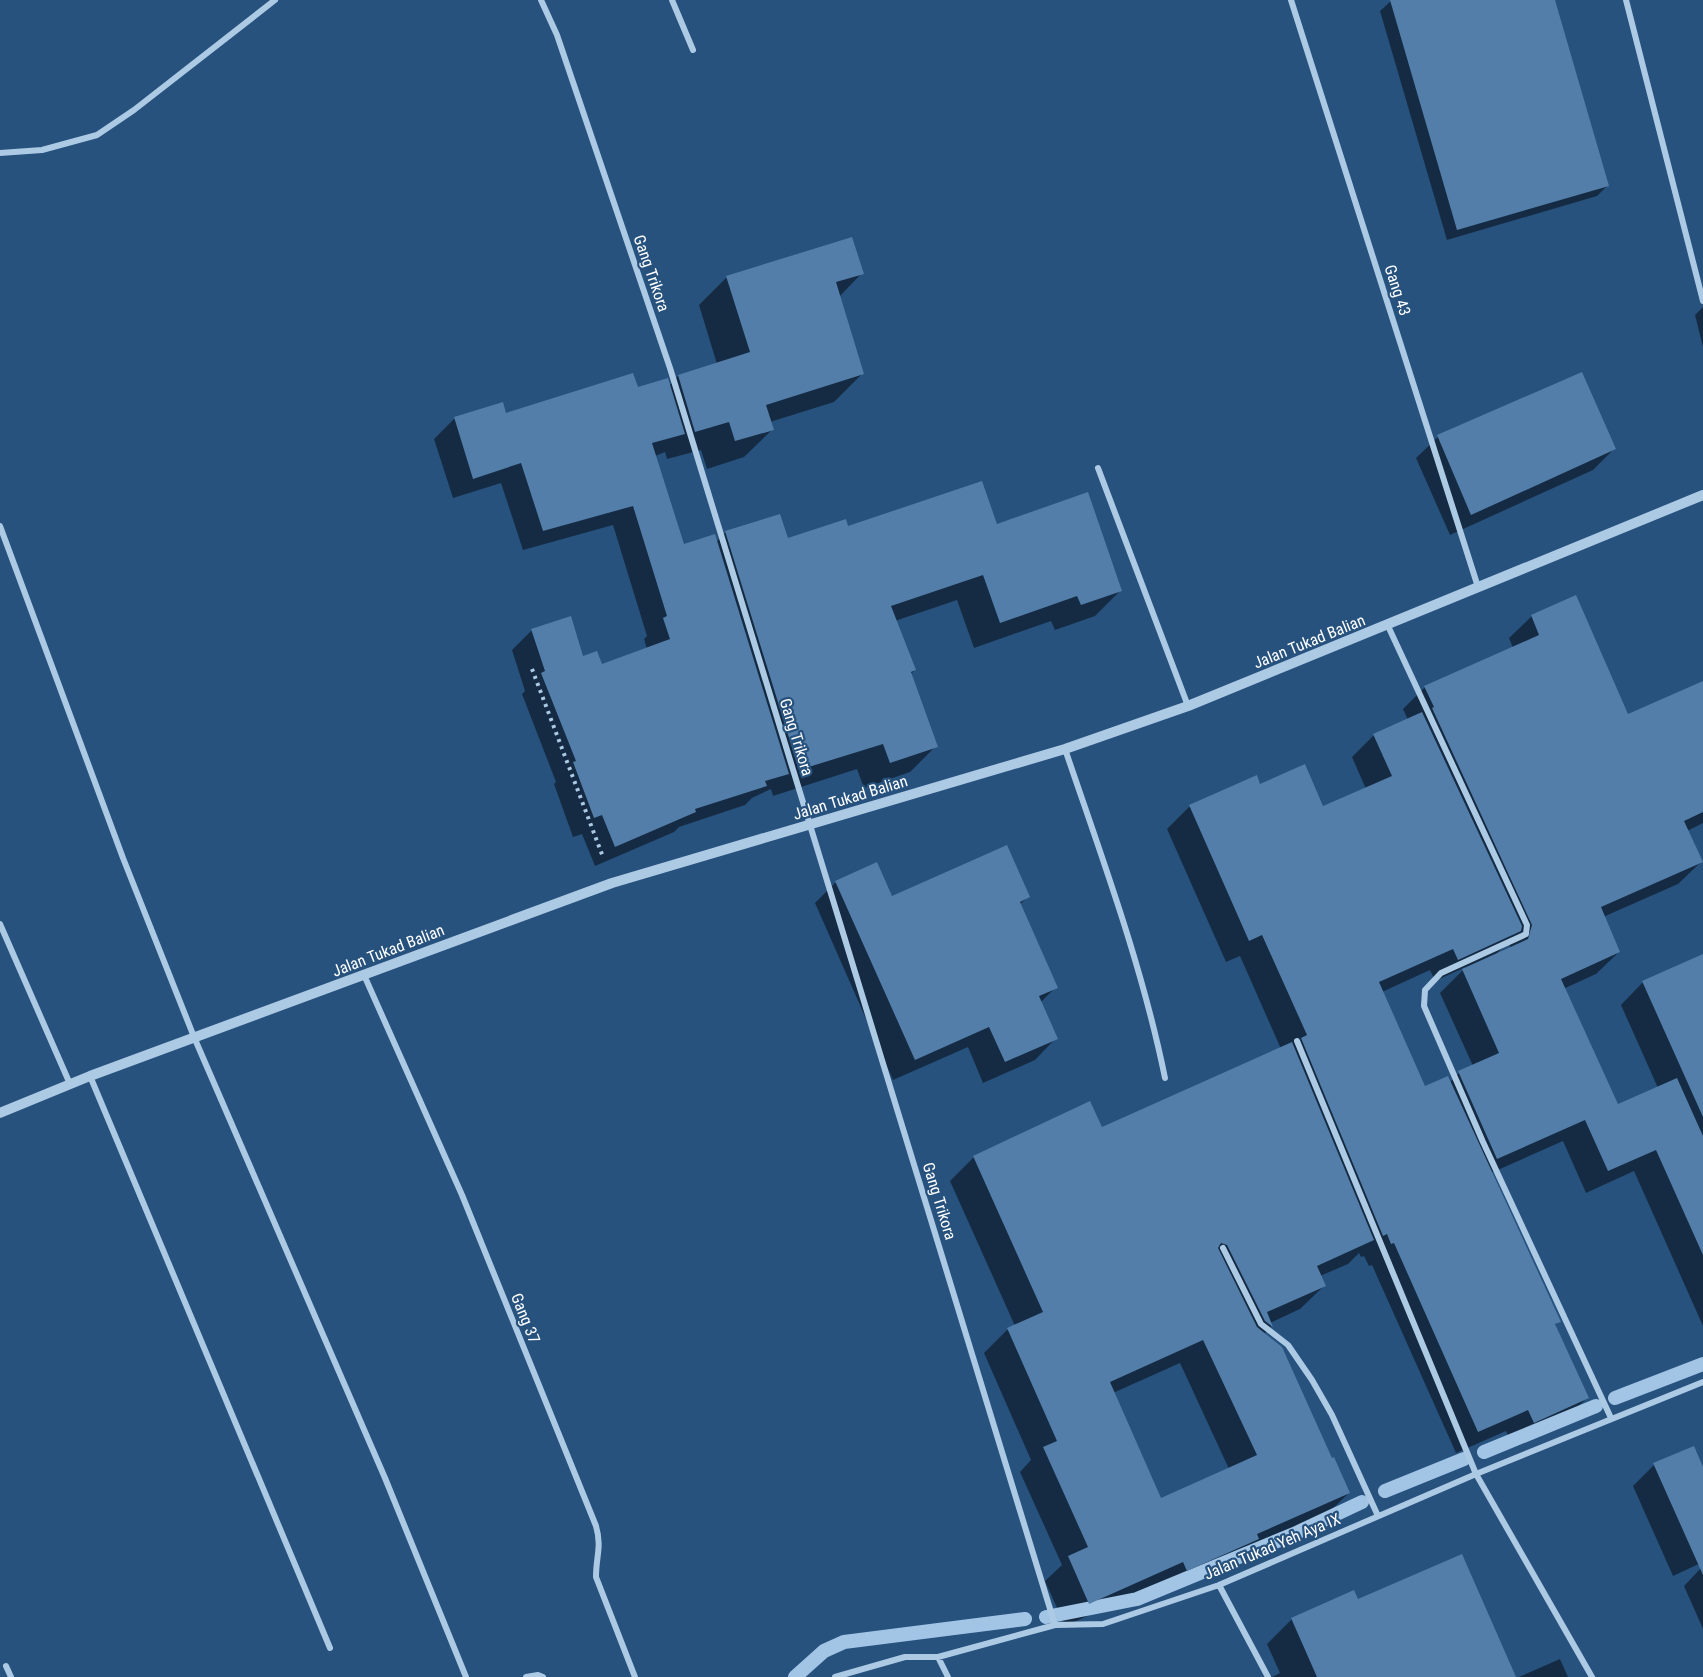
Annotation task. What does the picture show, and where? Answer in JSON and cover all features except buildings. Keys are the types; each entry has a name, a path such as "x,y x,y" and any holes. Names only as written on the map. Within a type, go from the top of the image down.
{"street":[{"path":"0,153 42,150 97,135 134,110 276,0"},
{"name":"Gang Trikora","path":"541,0 557,35 670,368 1055,1625"},
{"path":"672,0 693,50"},
{"name":"Gang 43","path":"1291,0 1479,588"},
{"path":"1626,0 1703,301"},
{"path":"1098,468 1188,706"},
{"name":"Jalan Tukad Balian","path":"0,1113 90,1076 612,883 1065,749 1188,706 1703,495"},
{"path":"0,526 123,858 194,1037 335,1361 466,1677"},
{"path":"1388,626 1527,925 1526,934 1441,972 1425,990 1424,1006 1483,1142 1611,1418"},
{"path":"1065,749 1134,949 1165,1078"},
{"path":"0,924 70,1084"},
{"name":"Gang 37","path":"364,975 462,1195 596,1526 601,1542 596,1561 596,1576 635,1677"},
{"path":"1297,1041 1476,1474 1592,1677"},
{"path":"90,1076 330,1648"},
{"path":"1223,1248 1262,1324 1288,1345 1312,1380 1332,1415 1378,1516"},
{"name":"Jalan Tukad Yeh Aya IX","path":"835,1677 905,1657 938,1656 1055,1625 1103,1624 1219,1585 1476,1474 1703,1382"},
{"path":"1219,1585 1268,1677"},
{"path":"938,1656 948,1677"},
{"path":"6,1666 11,1677"},
{"path":"526,1677 538,1675 543,1677"}],"path":[{"path":"532,669 603,855"}],"waterway":[{"path":"1615,1398 1703,1364"},
{"path":"1484,1452 1596,1406"},
{"path":"1385,1491 1464,1459"},
{"path":"1046,1617 1137,1599 1294,1534 1362,1502"},
{"path":"795,1677 824,1651 844,1642 1025,1619"}]}
